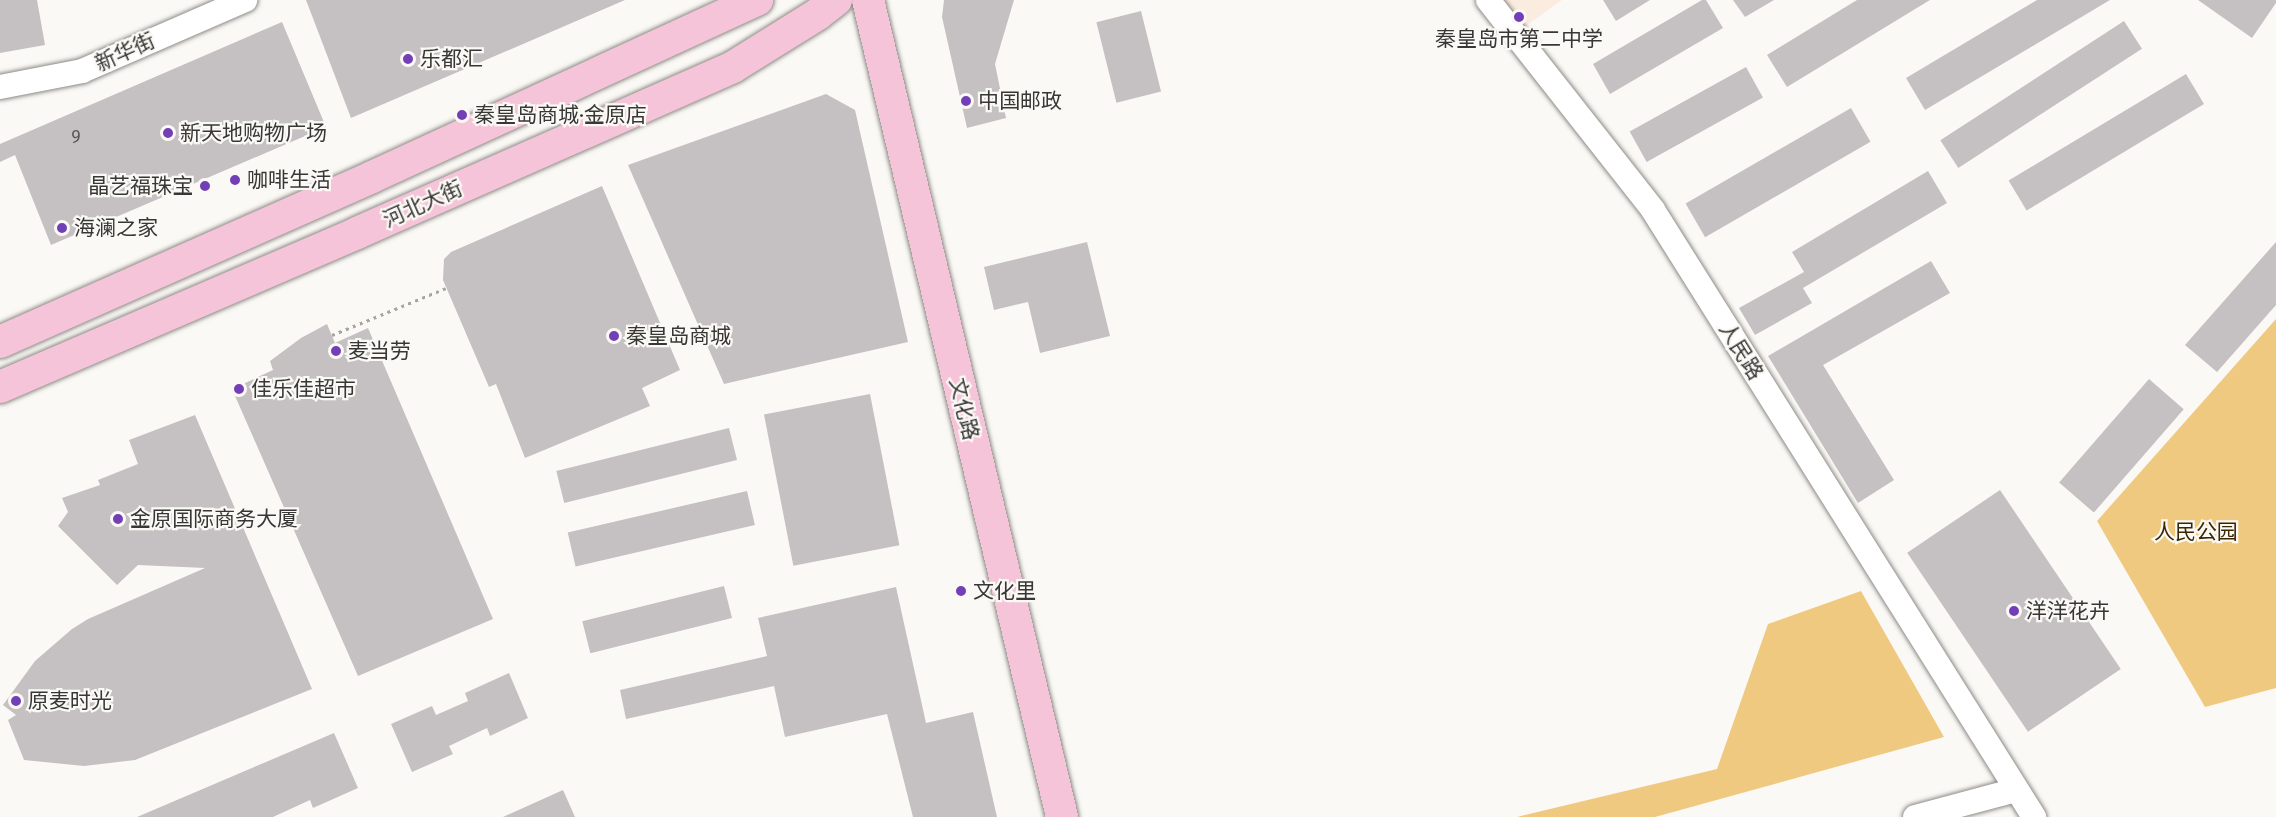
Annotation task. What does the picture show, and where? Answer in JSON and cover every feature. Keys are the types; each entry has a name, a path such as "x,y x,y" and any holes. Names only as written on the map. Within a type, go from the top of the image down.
{"main road":[{"path":"0,342 372,177 757,0"},
{"name":"河北大街","path":"0,387 357,234 733,67 818,14 836,0"},
{"name":"文化路","path":"868,0 1062,817"}],"street":[{"name":"新华街","path":"0,87 82,71 244,0"},
{"name":"人民路","path":"1488,0 1653,210 2016,790"},
{"path":"1915,817 2016,790 2034,817"}],"path":[{"path":"332,335 446,288"}],"shaded area":[{"name":"秦皇岛市第二中学","path":"1488,0 1562,0 1513,35"}],"green space":[{"name":"人民公园","path":"2276,319 2276,688 2205,707 2097,521"},
{"path":"1861,591 1944,737 1655,817 1517,817 1717,769 1768,624"}],"building":[{"path":"0,0 37,0 45,45 0,53"},
{"name":"乐都汇","path":"306,0 625,0 351,118"},
{"path":"944,0 1014,0 995,64 1006,118 967,128 942,17"},
{"path":"1603,0 1650,0 1616,21"},
{"path":"1702,0 1706,0 1723,28 1610,94 1593,64"},
{"path":"1733,0 1774,0 1745,17"},
{"path":"1857,0 1930,0 1787,87 1767,55"},
{"path":"2037,0 2110,0 1925,110 1906,78"},
{"path":"2198,0 2276,0 2276,3 2252,38"},
{"path":"1141,11 1161,92 1116,103 1096,22"},
{"path":"2124,21 2142,49 1958,168 1940,140"},
{"name":"新天地购物广场","path":"282,22 326,127 51,245 15,155 0,162 0,144"},
{"path":"1746,67 1763,98 1647,162 1630,131"},
{"path":"2186,74 2204,104 2027,211 2009,181"},
{"path":"826,94 855,110 908,342 724,384 628,165"},
{"path":"1851,108 1870,142 1705,237 1686,204"},
{"path":"1928,171 1947,203 1803,288 1812,303 1755,335 1739,308 1804,272 1792,252"},
{"name":"秦皇岛商城","path":"602,186 680,370 642,388 650,406 525,458 496,384 489,387 443,280 444,259 451,252"},
{"path":"1087,242 1110,336 1040,353 1028,302 994,310 984,267"},
{"path":"2276,242 2276,305 2217,372 2185,345"},
{"path":"1931,261 1950,293 1823,365 1894,480 1858,503 1768,356"},
{"path":"327,324 335,343 368,328 493,619 358,676 232,389 273,370 270,361 301,338"},
{"path":"2149,379 2184,409 2094,513 2059,482"},
{"path":"870,394 899,545 793,566 764,415"},
{"path":"195,415 312,689 135,760 84,766 24,760 8,720 16,715 3,705 35,661 72,629 88,619 205,568 138,565 117,585 58,526 68,512 62,498 100,485 98,480 138,464 129,440"},
{"path":"729,428 737,460 564,503 556,471"},
{"name":"洋洋花卉","path":"2000,490 2121,669 2028,732 1907,553"},
{"path":"747,491 755,525 576,566 568,532"},
{"path":"724,586 732,618 590,653 582,621"},
{"path":"896,587 926,723 973,712 997,817 913,817 887,714 785,737 774,686 626,719 620,690 767,656 758,618"},
{"path":"509,673 528,718 490,736 487,728 449,746 453,754 412,772 391,724 432,706 436,715 468,701 465,693"},
{"path":"334,733 358,788 313,808 310,800 273,817 137,817"},
{"path":"563,790 575,817 503,817"}],"place":[{"name":"秦皇岛市第二中学","path":"1519,17"},
{"name":"乐都汇","path":"408,59"},
{"name":"中国邮政","path":"966,101"},
{"name":"秦皇岛商城·金原店","path":"462,115"},
{"name":"新天地购物广场","path":"168,133"},
{"name":"咖啡生活","path":"235,180"},
{"name":"晶艺福珠宝","path":"205,186"},
{"name":"海澜之家","path":"62,228"},
{"name":"秦皇岛商城","path":"614,336"},
{"name":"麦当劳","path":"336,351"},
{"name":"佳乐佳超市","path":"239,389"},
{"name":"金原国际商务大厦","path":"118,519"},
{"name":"文化里","path":"961,591"},
{"name":"洋洋花卉","path":"2014,611"},
{"name":"原麦时光","path":"16,701"}]}
